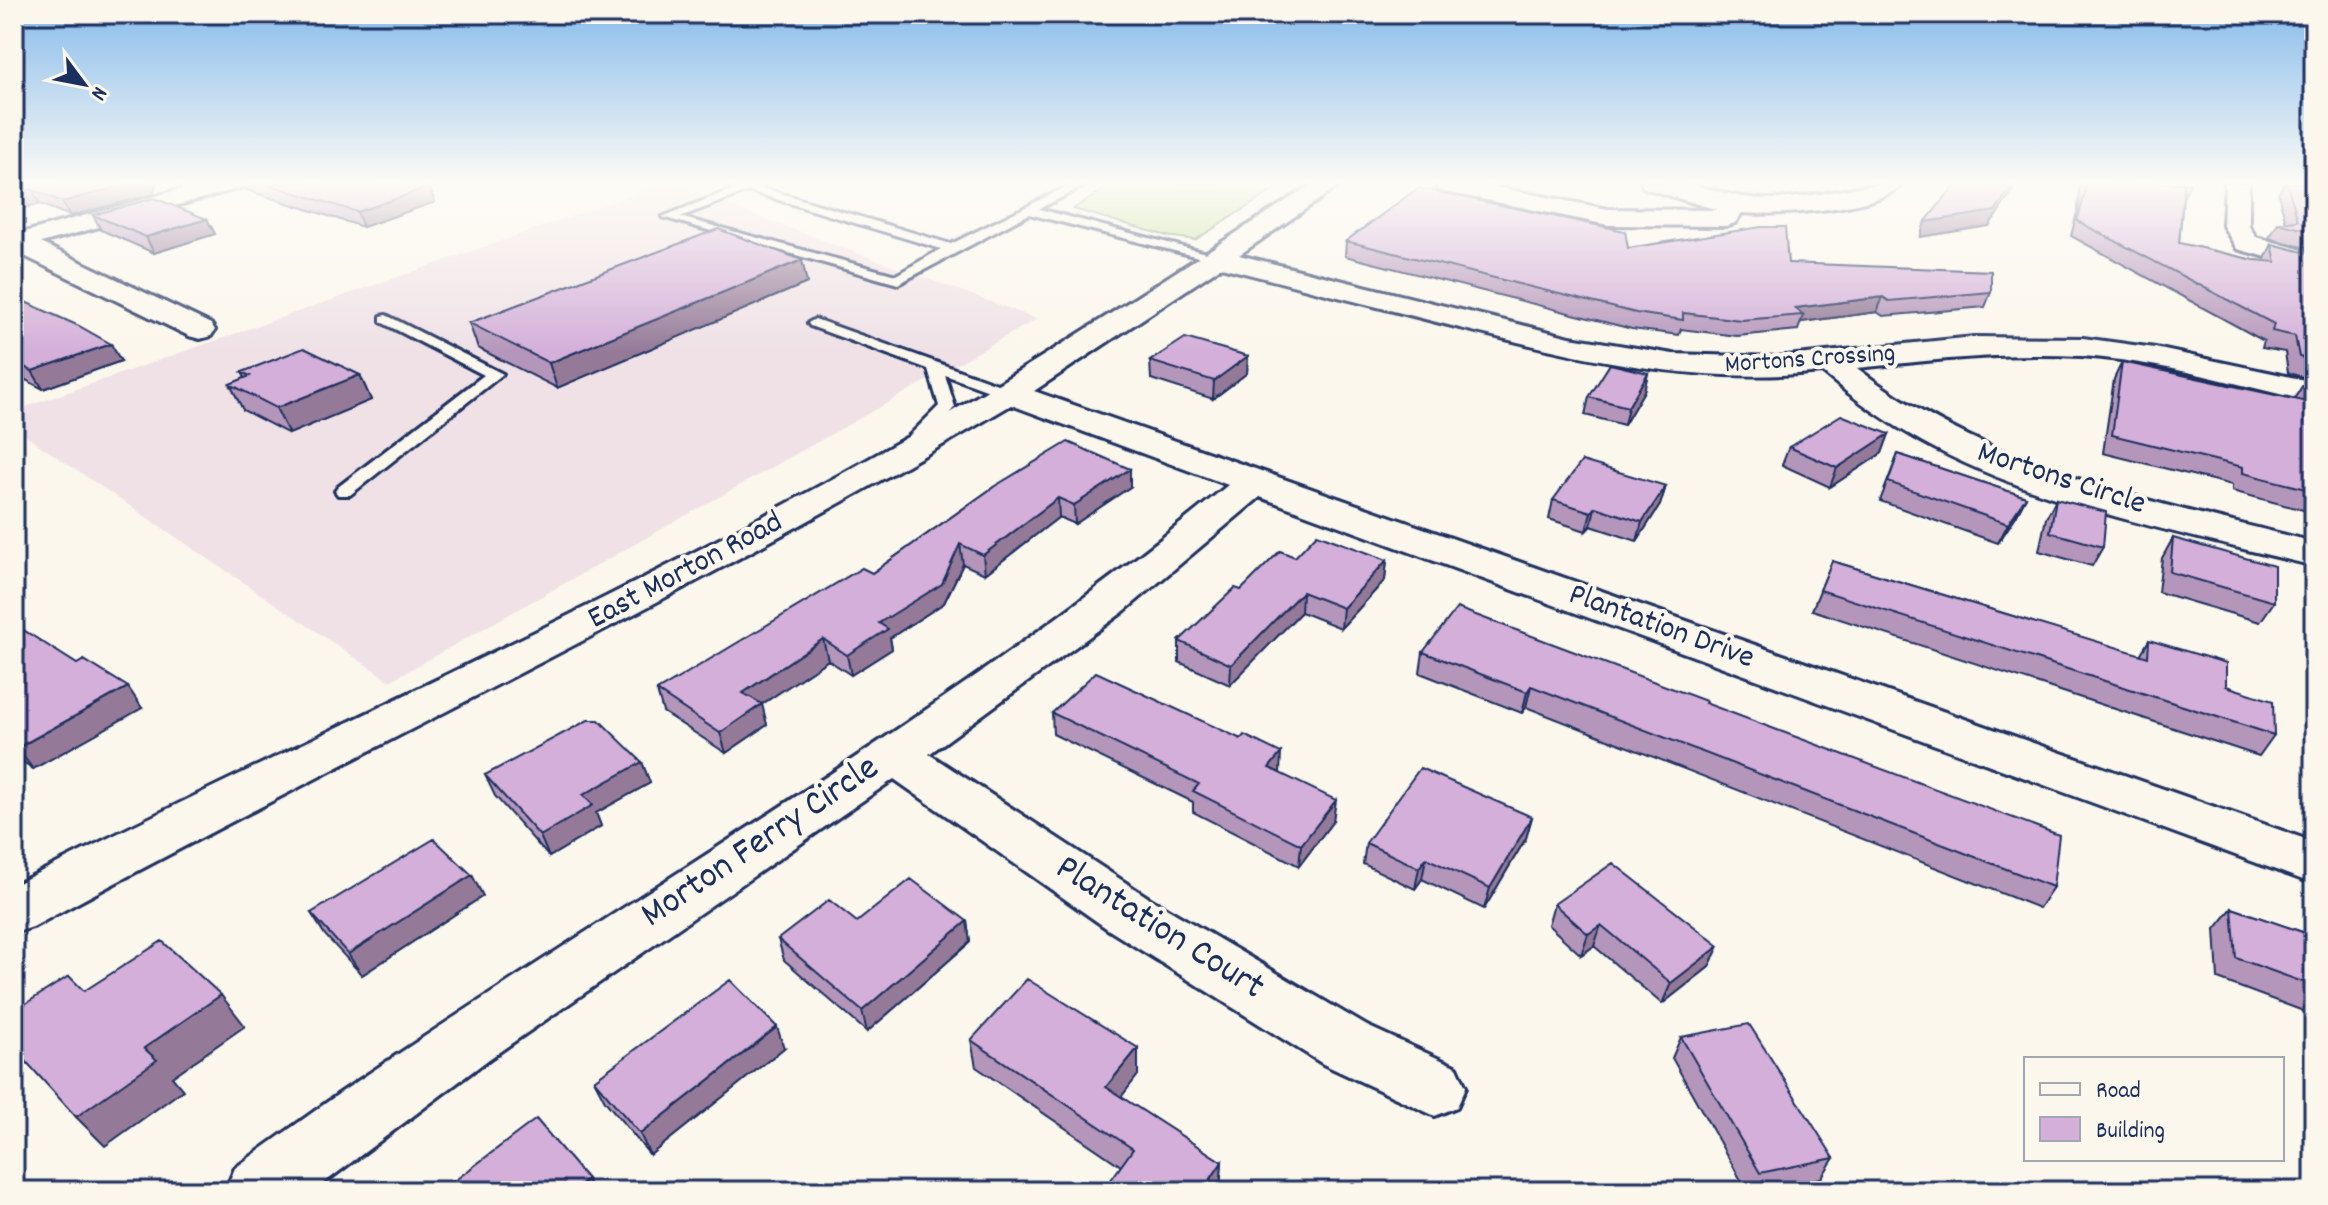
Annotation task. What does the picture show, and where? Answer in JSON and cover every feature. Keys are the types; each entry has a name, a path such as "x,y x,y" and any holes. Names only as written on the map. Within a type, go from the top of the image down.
{"street":[{"path":"27,239 17,242 200,330"},
{"name":"East Morton Road","path":"14,911 218,804 490,673 719,556 1008,393 1246,239"},
{"path":"2244,239 2246,243 2314,262"},
{"name":"Mortons Crossing","path":"1218,258 1617,356 1729,367 1829,362 1974,346 2083,347 2155,357 2314,392"},
{"name":"Mortons Circle","path":"1829,362 1863,393 1918,428 1985,459 2072,489 2314,554"},
{"name":"Plantation Drive","path":"1008,393 2314,863"},
{"name":"Morton Ferry Circle","path":"259,1191 365,1110 893,754 1109,602 1255,482"},
{"name":"Plantation Court","path":"893,754 1129,914 1345,1045 1435,1087"}],"lane":[{"path":"749,239 898,280 969,239"},
{"path":"924,239 952,248"},
{"path":"1143,239 1218,258"},
{"path":"344,491 495,374 386,319"},
{"path":"815,323 1008,393"},
{"path":"898,457 947,407 935,367"}],"shaded area":[{"path":"506,239 820,239 1037,319 390,681 14,428 14,411"}],"building":[{"path":"691,239 746,239 802,260 549,363 469,323"},
{"path":"1626,239 1628,248 1684,239 1786,239 1788,263 1991,271 1991,292 1889,301 1883,297 1795,308 1803,315 1741,320 1683,313 1683,320 1636,313 1346,241"},
{"path":"2112,239 2179,239 2179,243 2276,262 2272,244 2314,255 2314,360 2299,357 2295,336 2272,331 2274,324"},
{"path":"14,297 111,344 32,371 14,362"},
{"path":"1185,338 1248,356 1214,381 1150,361"},
{"path":"304,348 360,375 276,408 230,384 250,376 242,372"},
{"path":"2122,362 2307,402 2304,383 2314,385 2314,491 2243,473 2243,467 2112,435"},
{"path":"1610,364 1648,373 1628,407 1589,397"},
{"path":"1841,415 1889,434 1837,468 1789,447"},
{"path":"1068,442 1130,469 1074,505 1058,498 983,555 960,544 942,584 879,623 888,629 847,655 823,639 743,693 762,704 720,733 657,691 862,568 872,573 995,486"},
{"path":"1898,454 2026,497 2008,524 1888,482"},
{"path":"1582,461 1666,486 1642,522 1595,507 1591,512 1553,500"},
{"path":"2056,499 2106,512 2103,547 2050,532"},
{"path":"1317,534 1387,560 1343,608 1302,592 1231,665 1179,641 1235,588 1241,590 1280,551 1295,557"},
{"path":"2173,538 2274,566 2274,602 2170,572"},
{"path":"1832,561 2148,657 2149,640 2226,663 2226,686 2273,701 2274,735 1820,590"},
{"path":"1457,608 2059,835 2053,887 1531,686 1527,692 1423,652"},
{"path":"14,624 77,664 84,660 128,687 17,748 14,746"},
{"path":"1096,672 1241,739 1244,735 1281,753 1269,768 1336,800 1301,845 1193,791 1199,784 1052,713"},
{"path":"588,720 599,720 642,762 583,795 593,805 540,836 485,775"},
{"path":"1420,768 1532,817 1490,888 1426,858 1419,868 1366,843"},
{"path":"434,839 472,875 348,954 311,913"},
{"path":"1613,863 1719,946 1671,983 1601,925 1588,934 1554,904"},
{"path":"911,879 967,921 862,1011 778,939 829,900 857,922"},
{"path":"2232,908 2314,936 2314,986 2236,958"},
{"path":"162,941 221,995 144,1048 157,1060 76,1117 14,1048 14,1011 69,976 84,991"},
{"path":"1027,979 1138,1048 1106,1087 1222,1162 1208,1183 1220,1191 1103,1191 1133,1149 971,1040"},
{"path":"730,980 777,1027 640,1134 594,1080"},
{"path":"1749,1024 1834,1158 1760,1173 1681,1037"},
{"path":"536,1119 587,1179 573,1191 441,1191"}]}
